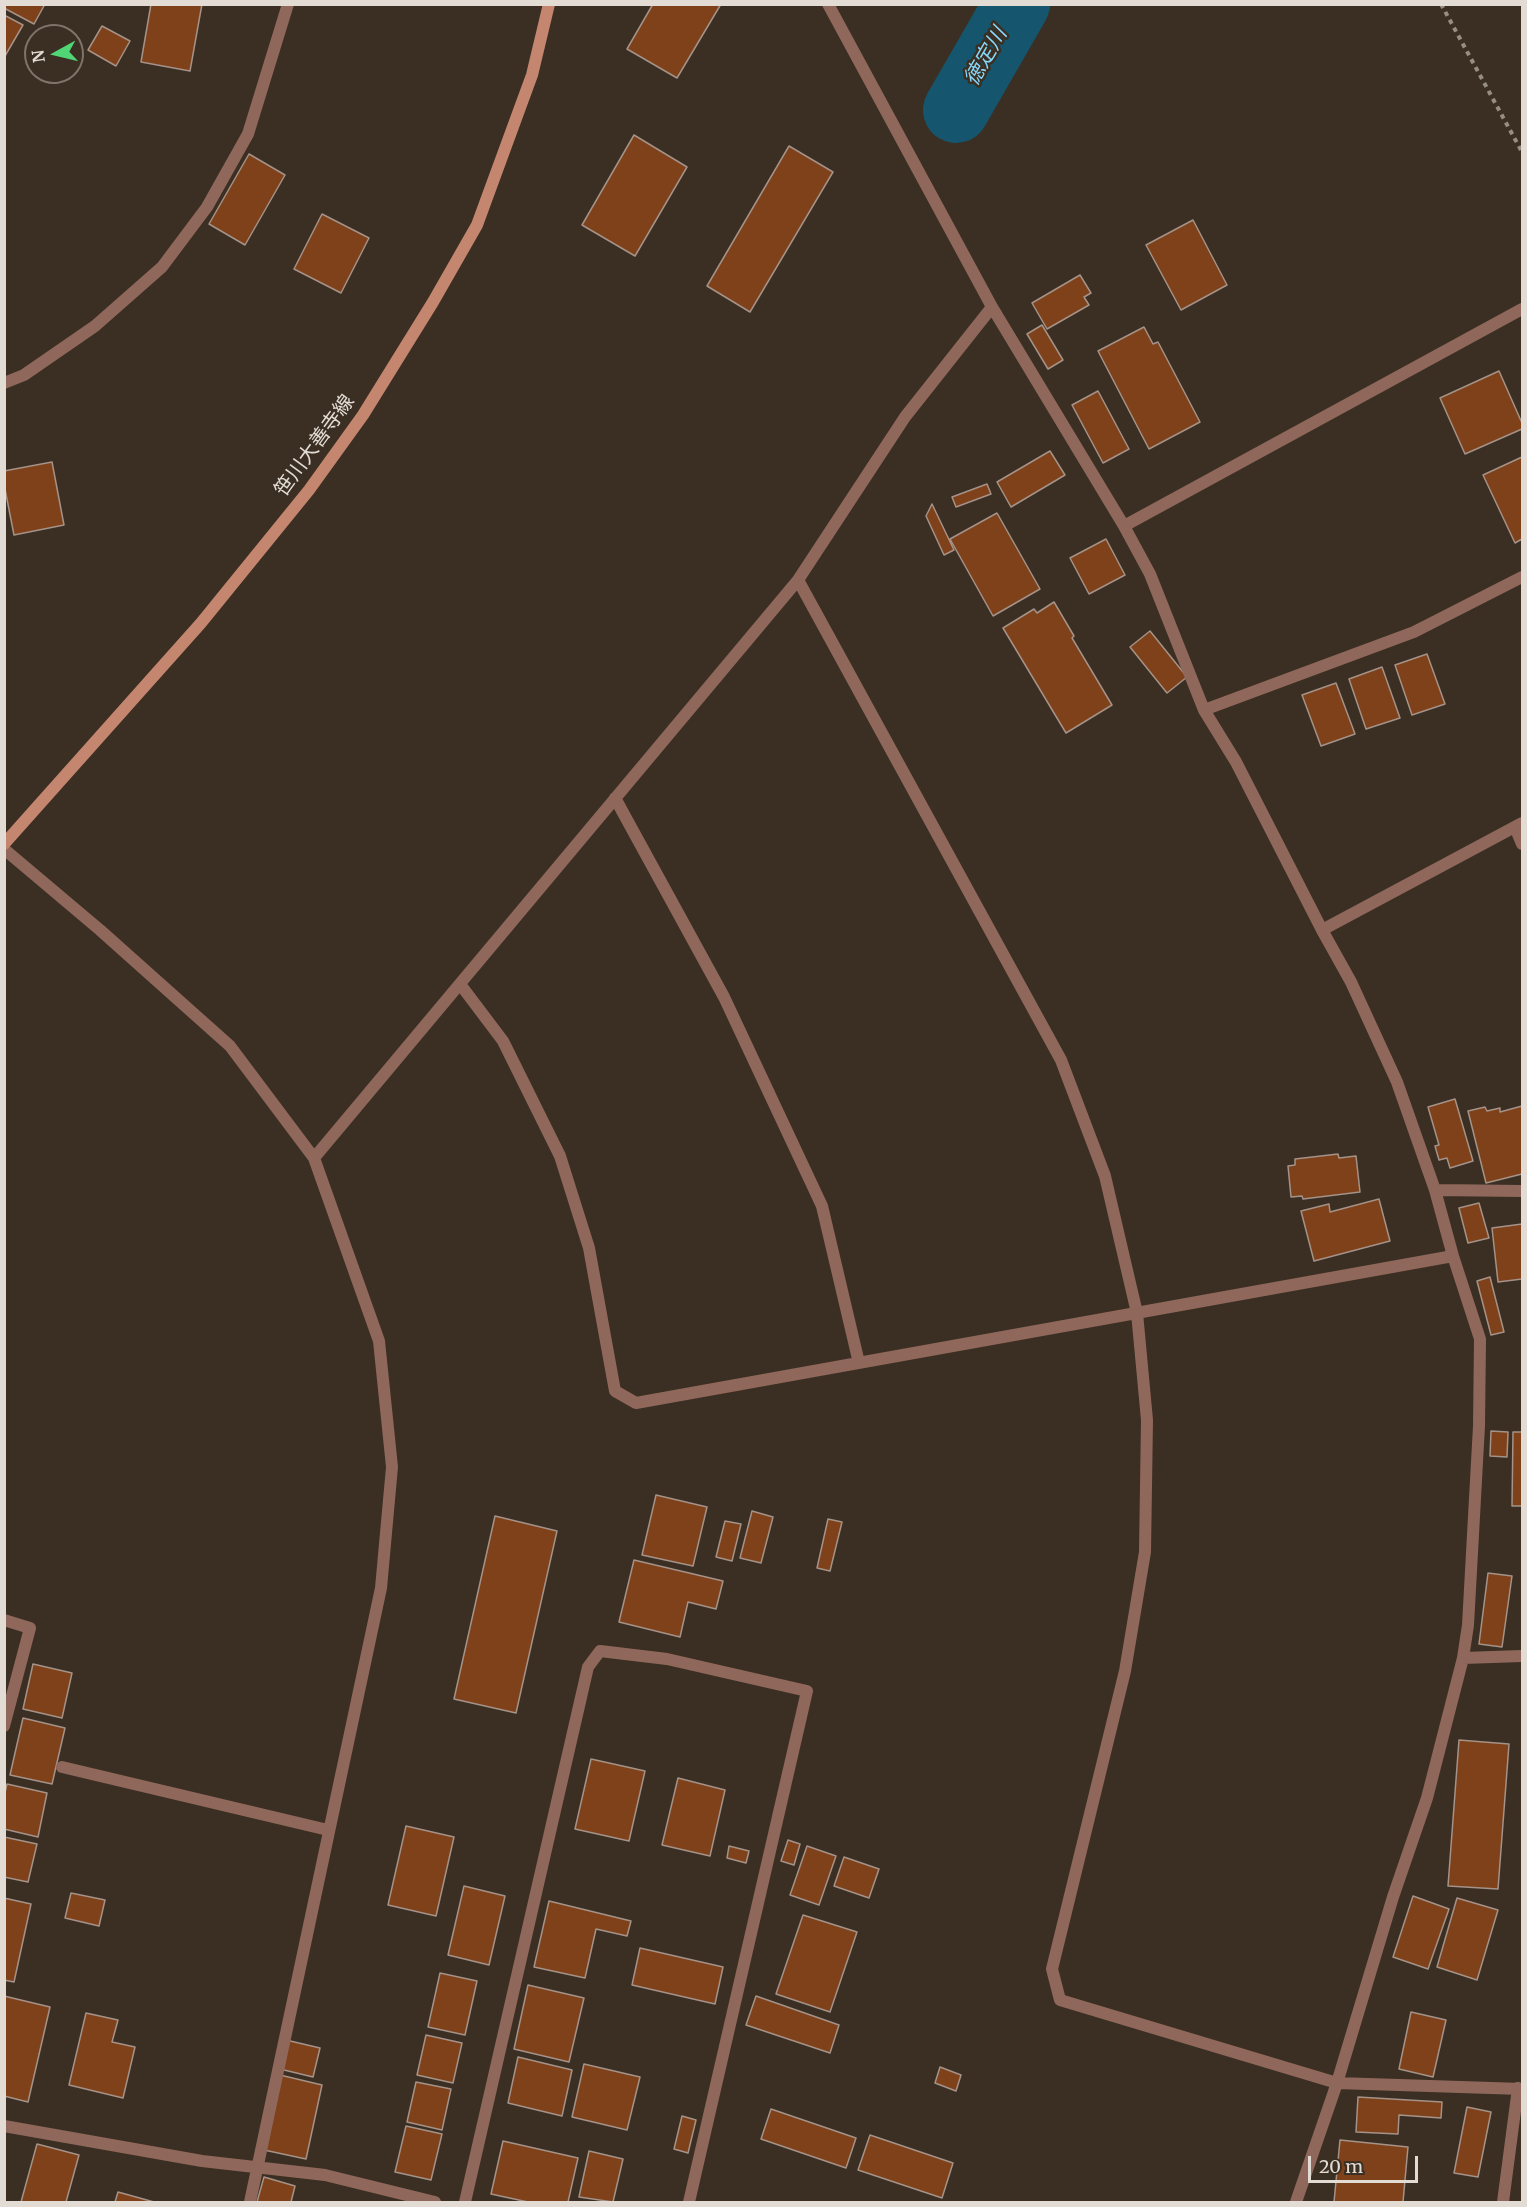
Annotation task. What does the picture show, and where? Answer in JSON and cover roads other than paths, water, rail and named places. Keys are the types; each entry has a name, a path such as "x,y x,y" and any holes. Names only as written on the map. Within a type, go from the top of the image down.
{"street":[{"path":"4,383 24,375 95,326 162,267 182,241 207,207 248,134 288,4"},
{"name":"笹川大善寺線","path":"4,844 201,623 309,490 363,415 433,302 477,225 532,75 549,4"},
{"path":"828,4 992,307 1124,526 1150,574 1204,710 1236,762 1351,982 1397,1082 1435,1190 1453,1256 1480,1339 1479,1437 1468,1625 1463,1658 1427,1798 1393,1897 1337,2083 1296,2202"},
{"path":"314,1158 798,580 905,417 992,307"},
{"path":"1124,526 1522,309"},
{"path":"1204,710 1414,632 1522,577"},
{"path":"798,580 1061,1060 1105,1176 1137,1313 1147,1420 1145,1552 1125,1671 1052,1969 1060,2000 1337,2083 1520,2089 1503,2202"},
{"path":"615,798 724,997 822,1206 859,1363"},
{"path":"1322,930 1519,825 1522,844"},
{"path":"4,849 100,930 230,1046 314,1158 379,1341 392,1467 381,1588 250,2202"},
{"path":"460,984 503,1041 560,1156 589,1248 615,1391 636,1403 1453,1256"},
{"path":"1435,1190 1522,1191"},
{"path":"4,1620 30,1628 4,1726"},
{"path":"465,2202 588,1667 600,1651 667,1659 807,1691 689,2202"},
{"path":"1463,1658 1522,1656"},
{"path":"62,1767 328,1830"},
{"path":"4,2126 202,2161 325,2175 435,2202"}],"waterway":[{"name":"徳定川","path":"956,110 1017,4"}]}
